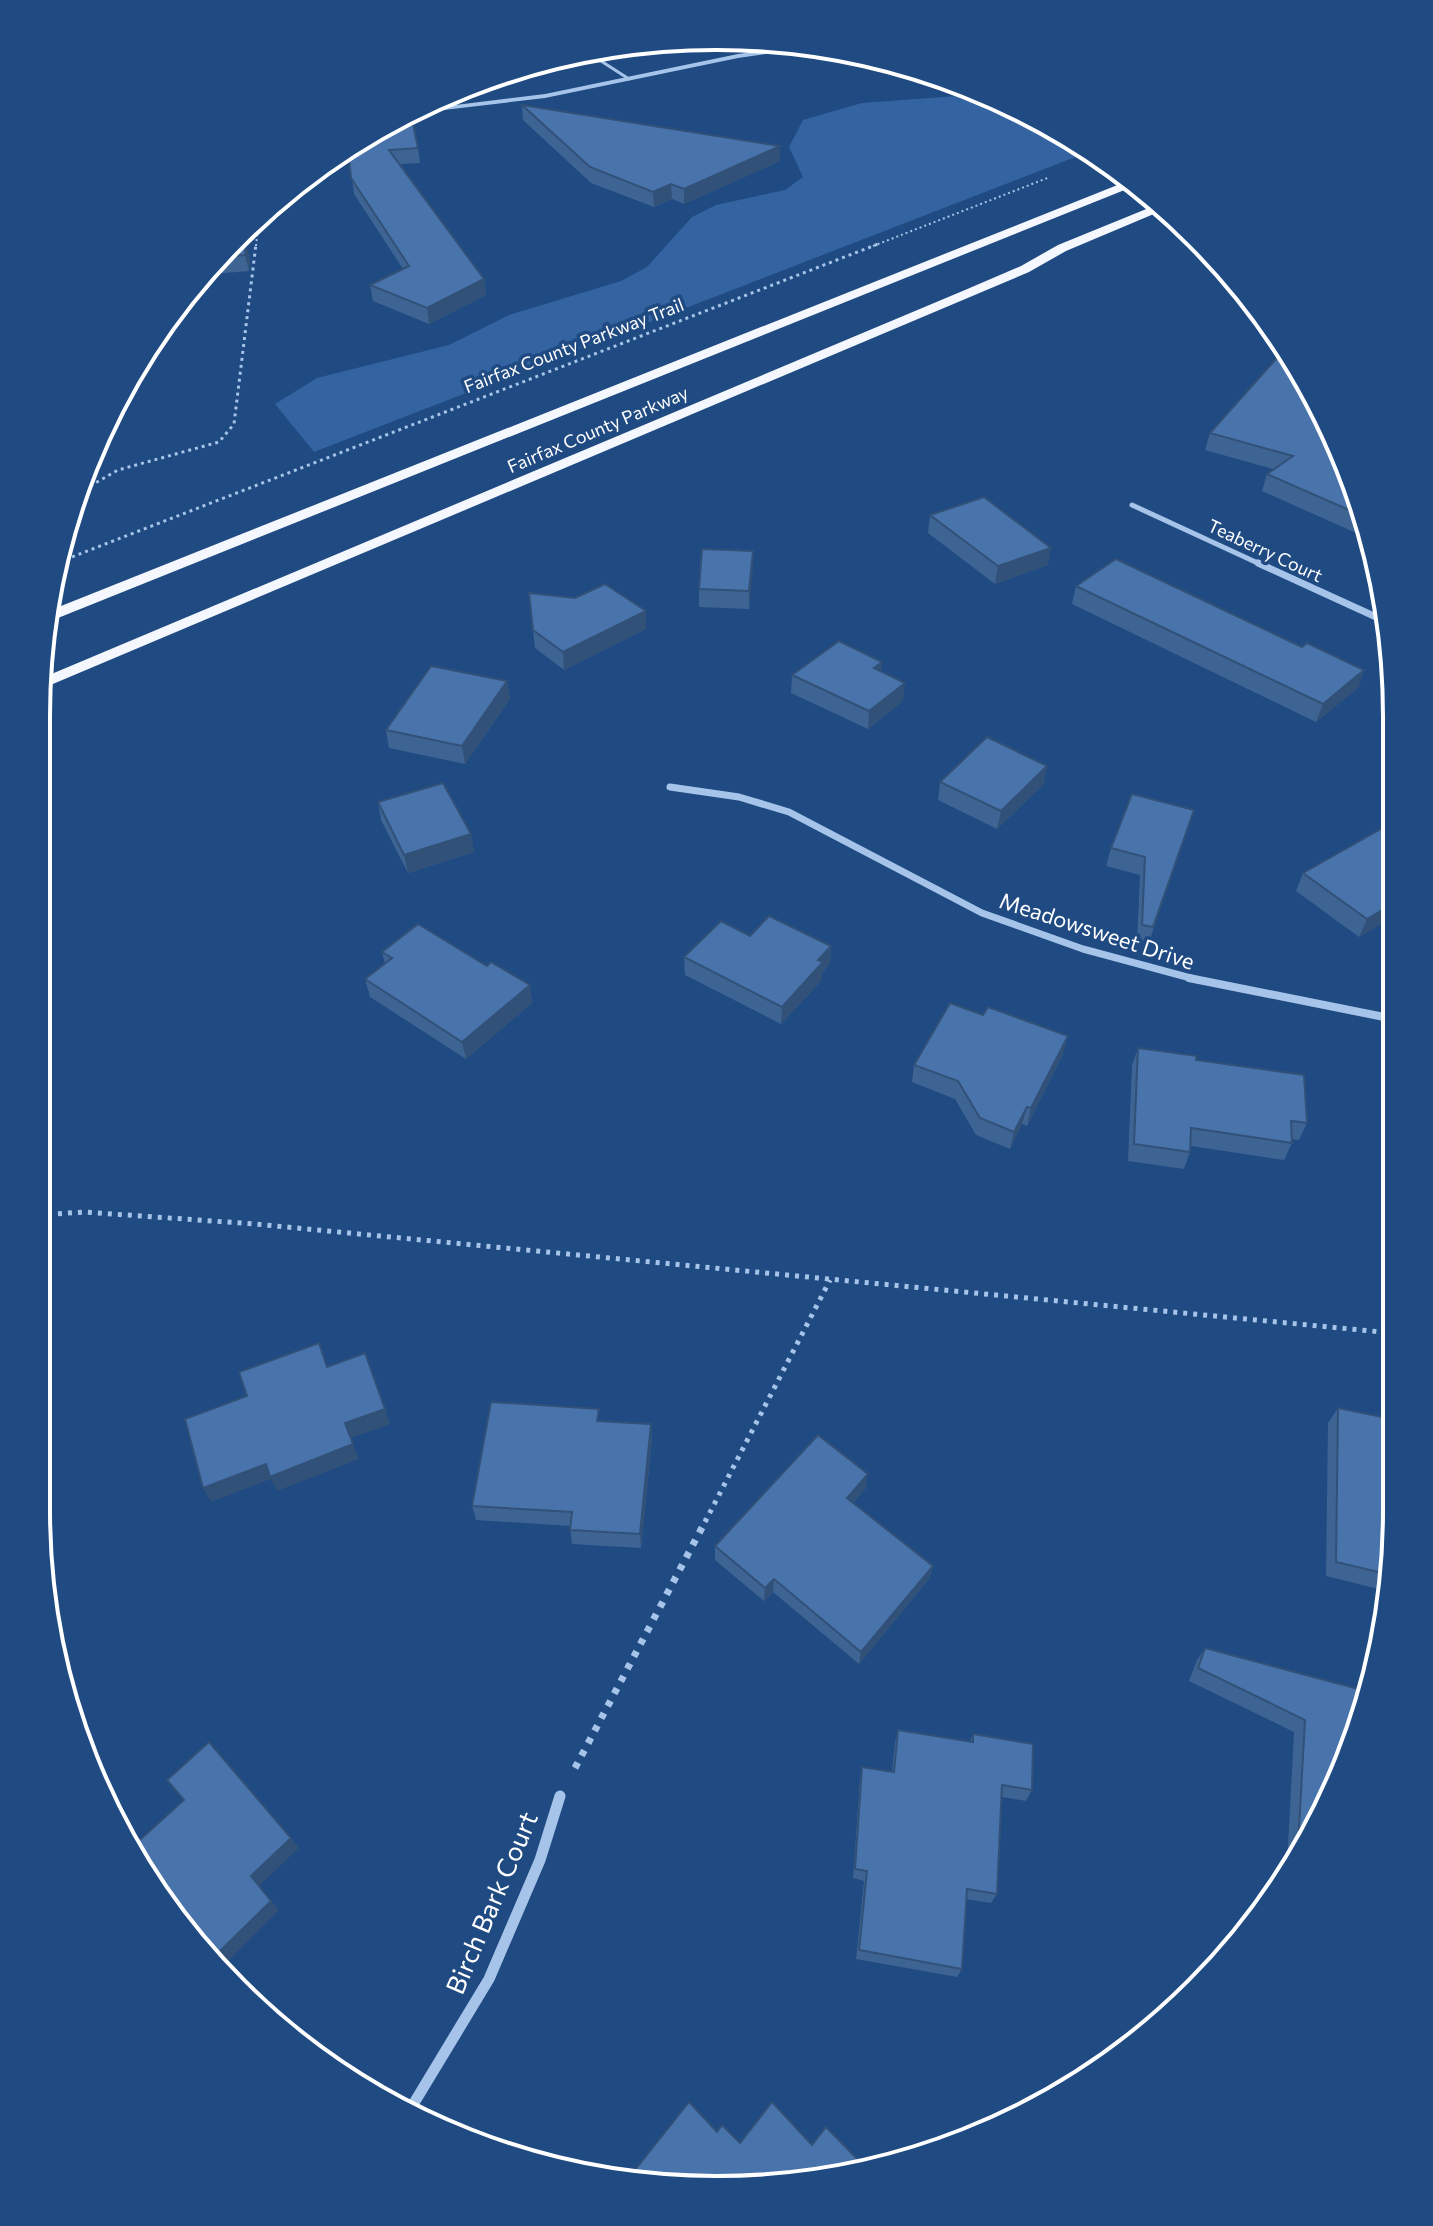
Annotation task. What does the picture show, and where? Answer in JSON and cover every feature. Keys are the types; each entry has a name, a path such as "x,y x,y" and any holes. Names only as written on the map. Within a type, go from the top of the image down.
{"highway":[{"name":"Fairfax County Parkway","path":"59,613 1121,187"},
{"name":"Fairfax County Parkway","path":"51,680 969,293 1025,269 1062,248 1151,211"}],"street":[{"path":"442,110 495,104 768,52"},
{"name":"Teaberry Court","path":"1132,505 1375,616"},
{"name":"Meadowsweet Drive","path":"670,787 759,801 806,819 923,886 979,912 1104,957 1236,990 1383,1017"},
{"name":"Birch Bark Court","path":"414,2103 489,1979 540,1860 560,1796"}],"lane":[{"path":"601,61 629,79"}],"path":[{"name":"Fairfax County Parkway Trail","path":"70,558 1056,175"},
{"path":"92,485 118,470 219,442 234,424 257,234"},
{"path":"50,1214 84,1212 255,1224 1383,1332"},
{"path":"560,1796 805,1333 830,1280"}],"shaded area":[{"path":"959,96 1011,119 1078,156 314,452 275,404 317,378 449,345 509,315 621,281 647,267 692,217 716,205 785,190 803,177 789,147 803,120 862,103"}],"building":[{"path":"522,105 780,146 684,189 671,184 653,192 590,167"},
{"path":"413,124 418,148 389,150 484,279 427,308 370,285 409,266 351,178 349,160"},
{"path":"246,244 245,255 235,256"},
{"path":"1278,357 1314,422 1350,511 1267,474 1293,456 1210,433"},
{"path":"984,497 1051,548 998,566 930,515"},
{"path":"702,549 753,551 749,591 699,589"},
{"path":"1116,559 1302,647 1307,643 1364,670 1323,704 1076,586"},
{"path":"605,584 646,611 563,652 533,630 529,593 575,598"},
{"path":"839,641 882,662 874,668 905,683 869,711 792,675"},
{"path":"431,666 507,681 462,746 386,730"},
{"path":"987,737 1047,766 1001,811 940,782"},
{"path":"443,783 471,834 404,855 378,802"},
{"path":"1132,794 1194,810 1153,927 1142,925 1145,857 1111,848"},
{"path":"1383,828 1383,910 1367,919 1303,873"},
{"path":"769,916 831,946 818,960 823,962 782,1007 684,957 721,921 750,936"},
{"path":"418,924 487,966 491,962 530,985 462,1042 365,979 392,958 382,952"},
{"path":"950,1003 983,1015 988,1007 1068,1036 1031,1108 1027,1107 1014,1132 980,1118 958,1081 914,1065"},
{"path":"1138,1048 1197,1056 1196,1060 1304,1075 1307,1123 1291,1121 1292,1143 1191,1128 1190,1152 1134,1144"},
{"path":"319,1343 327,1367 365,1353 385,1409 345,1423 353,1444 270,1477 266,1464 203,1488 185,1419 247,1396 239,1372"},
{"path":"491,1402 599,1409 597,1421 651,1424 640,1534 570,1530 572,1512 472,1506"},
{"path":"1338,1408 1383,1417 1383,1510 1380,1572 1336,1562"},
{"path":"818,1435 868,1474 847,1498 933,1566 861,1652 774,1579 765,1588 715,1546"},
{"path":"1205,1648 1358,1689 1332,1765 1299,1834 1305,1720 1198,1668"},
{"path":"898,1730 973,1742 973,1734 1033,1744 1032,1790 1002,1785 997,1894 967,1889 962,1969 859,1950 867,1871 855,1869 862,1767 894,1772"},
{"path":"209,1742 291,1838 251,1876 271,1901 218,1953 162,1880 138,1841 184,1800 167,1780"},
{"path":"689,2102 717,2132 722,2125 740,2143 772,2102 812,2145 826,2127 858,2160 760,2175 673,2175 635,2171"}]}
